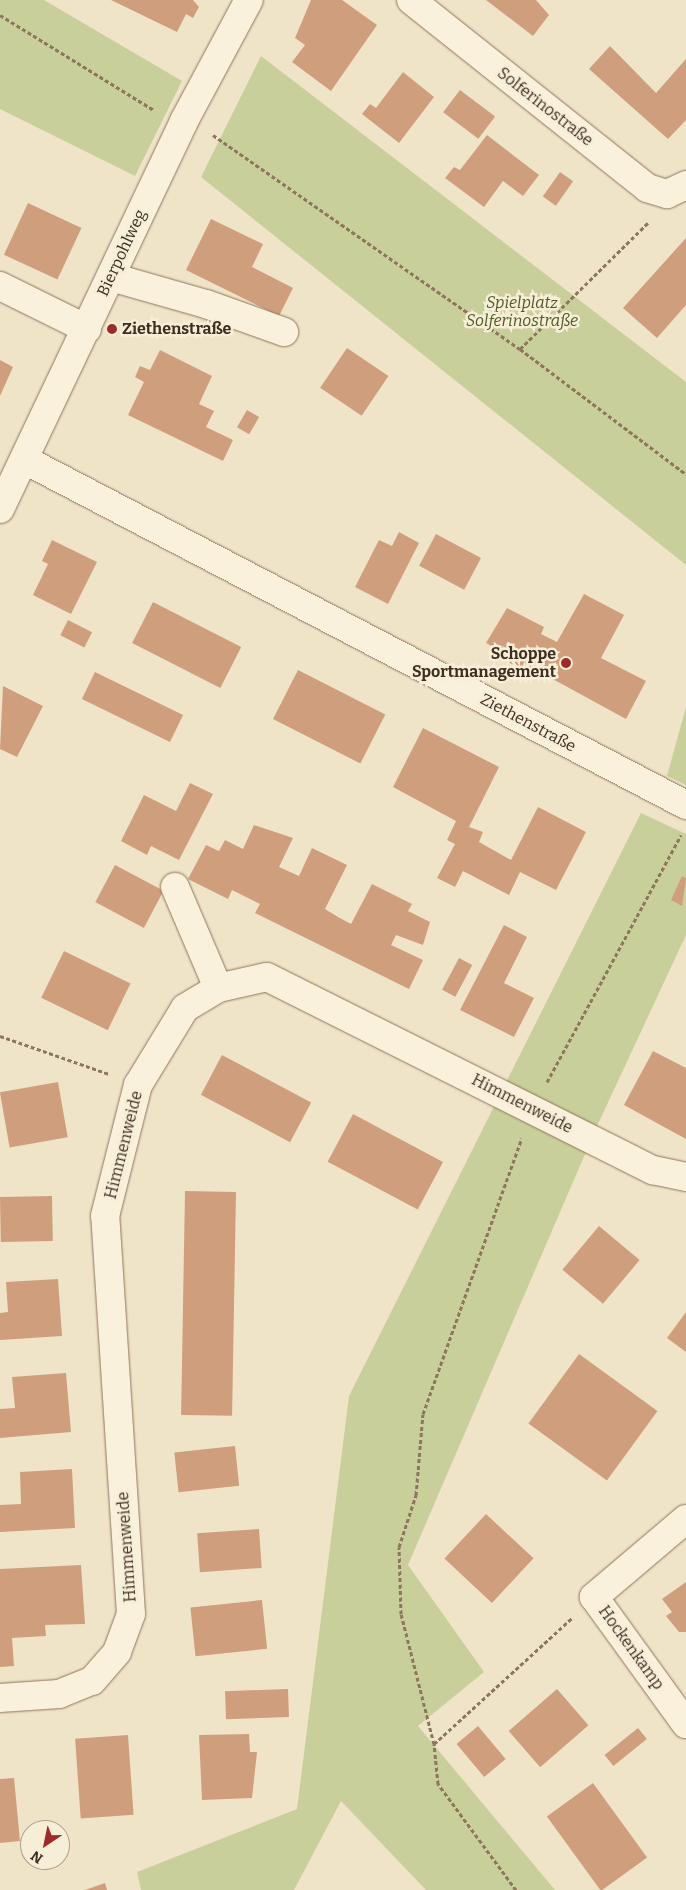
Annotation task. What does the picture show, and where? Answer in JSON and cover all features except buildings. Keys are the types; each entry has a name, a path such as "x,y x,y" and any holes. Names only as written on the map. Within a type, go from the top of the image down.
{"street":[{"name":"Bierpohlweg","path":"0,509 184,121 249,0"},
{"name":"Solferinostraße","path":"411,0 647,188 676,190"},
{"path":"111,277 206,304 284,332"},
{"path":"0,286 87,329"},
{"name":"Ziethenstraße","path":"24,460 686,805"},
{"path":"175,887 218,988"},
{"name":"Himmenweide","path":"0,1698 58,1694 92,1681 116,1652 131,1614 105,1216 138,1085 185,1008 218,988 267,977 653,1170 686,1177"},
{"name":"Hockenkamp","path":"686,1519 594,1597 686,1724"}],"path":[{"path":"0,15 149,108 184,121 219,138 520,349 686,474"},
{"path":"520,349 650,222 676,190"},
{"path":"516,1890 438,1784 434,1744 401,1614 400,1547 416,1495 424,1414 532,1110 686,827"},
{"path":"0,1036 138,1085"},
{"path":"434,1744 594,1597"}],"green space":[{"path":"0,0 44,0 182,81 135,176 0,109"},
{"name":"Spielplatz Solferinostraße","path":"261,56 686,382 686,565 201,177"},
{"path":"686,707 686,785 667,776"},
{"path":"641,813 686,834 686,935 598,1124 408,1565 484,1672 418,1726 555,1890 426,1890 341,1801 294,1890 141,1890 137,1872 297,1809 349,1396"}],"place":[{"name":"Ziethenstraße","path":"112,329"},
{"name":"Schoppe Sportmanagement","path":"566,663"}]}
